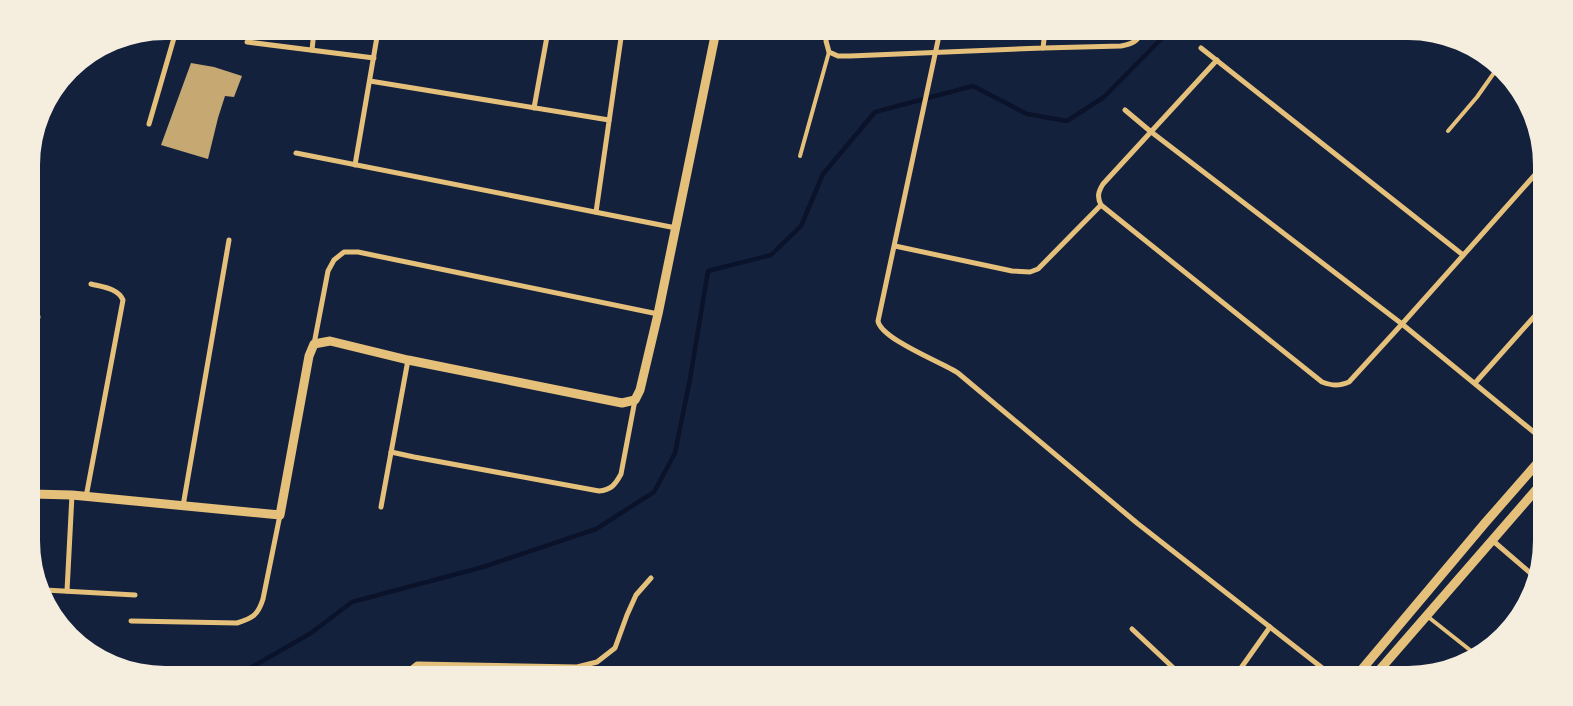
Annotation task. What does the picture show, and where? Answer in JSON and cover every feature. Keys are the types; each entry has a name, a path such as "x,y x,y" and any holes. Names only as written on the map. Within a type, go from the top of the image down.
{"street":[{"path":"149,124 173,40"},
{"path":"312,50 313,40"},
{"path":"356,164 377,40"},
{"path":"534,108 546,40"},
{"path":"596,212 621,40"},
{"path":"391,452 414,458 599,491 607,490 614,485 621,474 635,400 640,390 658,314 714,40"},
{"path":"826,40 830,52 838,56 1121,46 1132,44 1138,40"},
{"path":"938,40 878,321 879,326 885,333 904,345 946,365 958,373 1137,523 1320,666"},
{"path":"1043,40 1043,48"},
{"path":"248,42 374,58"},
{"path":"1201,48 1463,255"},
{"path":"1217,60 1103,184 1098,192 1098,198 1101,205 1322,382 1340,386 1349,382 1533,177"},
{"path":"370,81 609,120"},
{"path":"1125,110 1402,324 1533,431"},
{"path":"296,153 676,228"},
{"path":"895,246 1022,273 1030,272 1038,269 1101,205"},
{"path":"184,506 229,240"},
{"path":"131,621 237,623 247,620 258,612 263,599 309,356 314,344 328,271 334,260 344,252 358,252 658,314"},
{"path":"86,497 123,300 116,291 91,284"},
{"path":"1475,383 1533,318"},
{"path":"314,344 330,341 408,360 622,402 635,400"},
{"path":"381,507 408,360"},
{"path":"1365,666 1533,470"},
{"path":"1383,666 1533,493"},
{"path":"40,494 280,514"},
{"path":"67,591 72,496"},
{"path":"1492,540 1529,572"},
{"path":"414,666 417,664 577,666 597,662 615,648 627,614 636,596 651,578"},
{"path":"51,590 135,595"},
{"path":"1242,666 1270,627"},
{"path":"1132,629 1172,666"}],"lane":[{"path":"800,156 830,52"},
{"path":"1448,131 1493,74"},
{"path":"1427,616 1469,649"}],"building":[{"path":"191,63 214,67 242,76 234,97 225,96 208,159 161,145"}],"waterway":[{"path":"254,666 311,633 352,602 483,567 596,529 654,492 675,453 690,379 708,271 771,255 801,226 823,174 875,112 973,86 1027,114 1067,121 1104,97 1160,40"}]}
